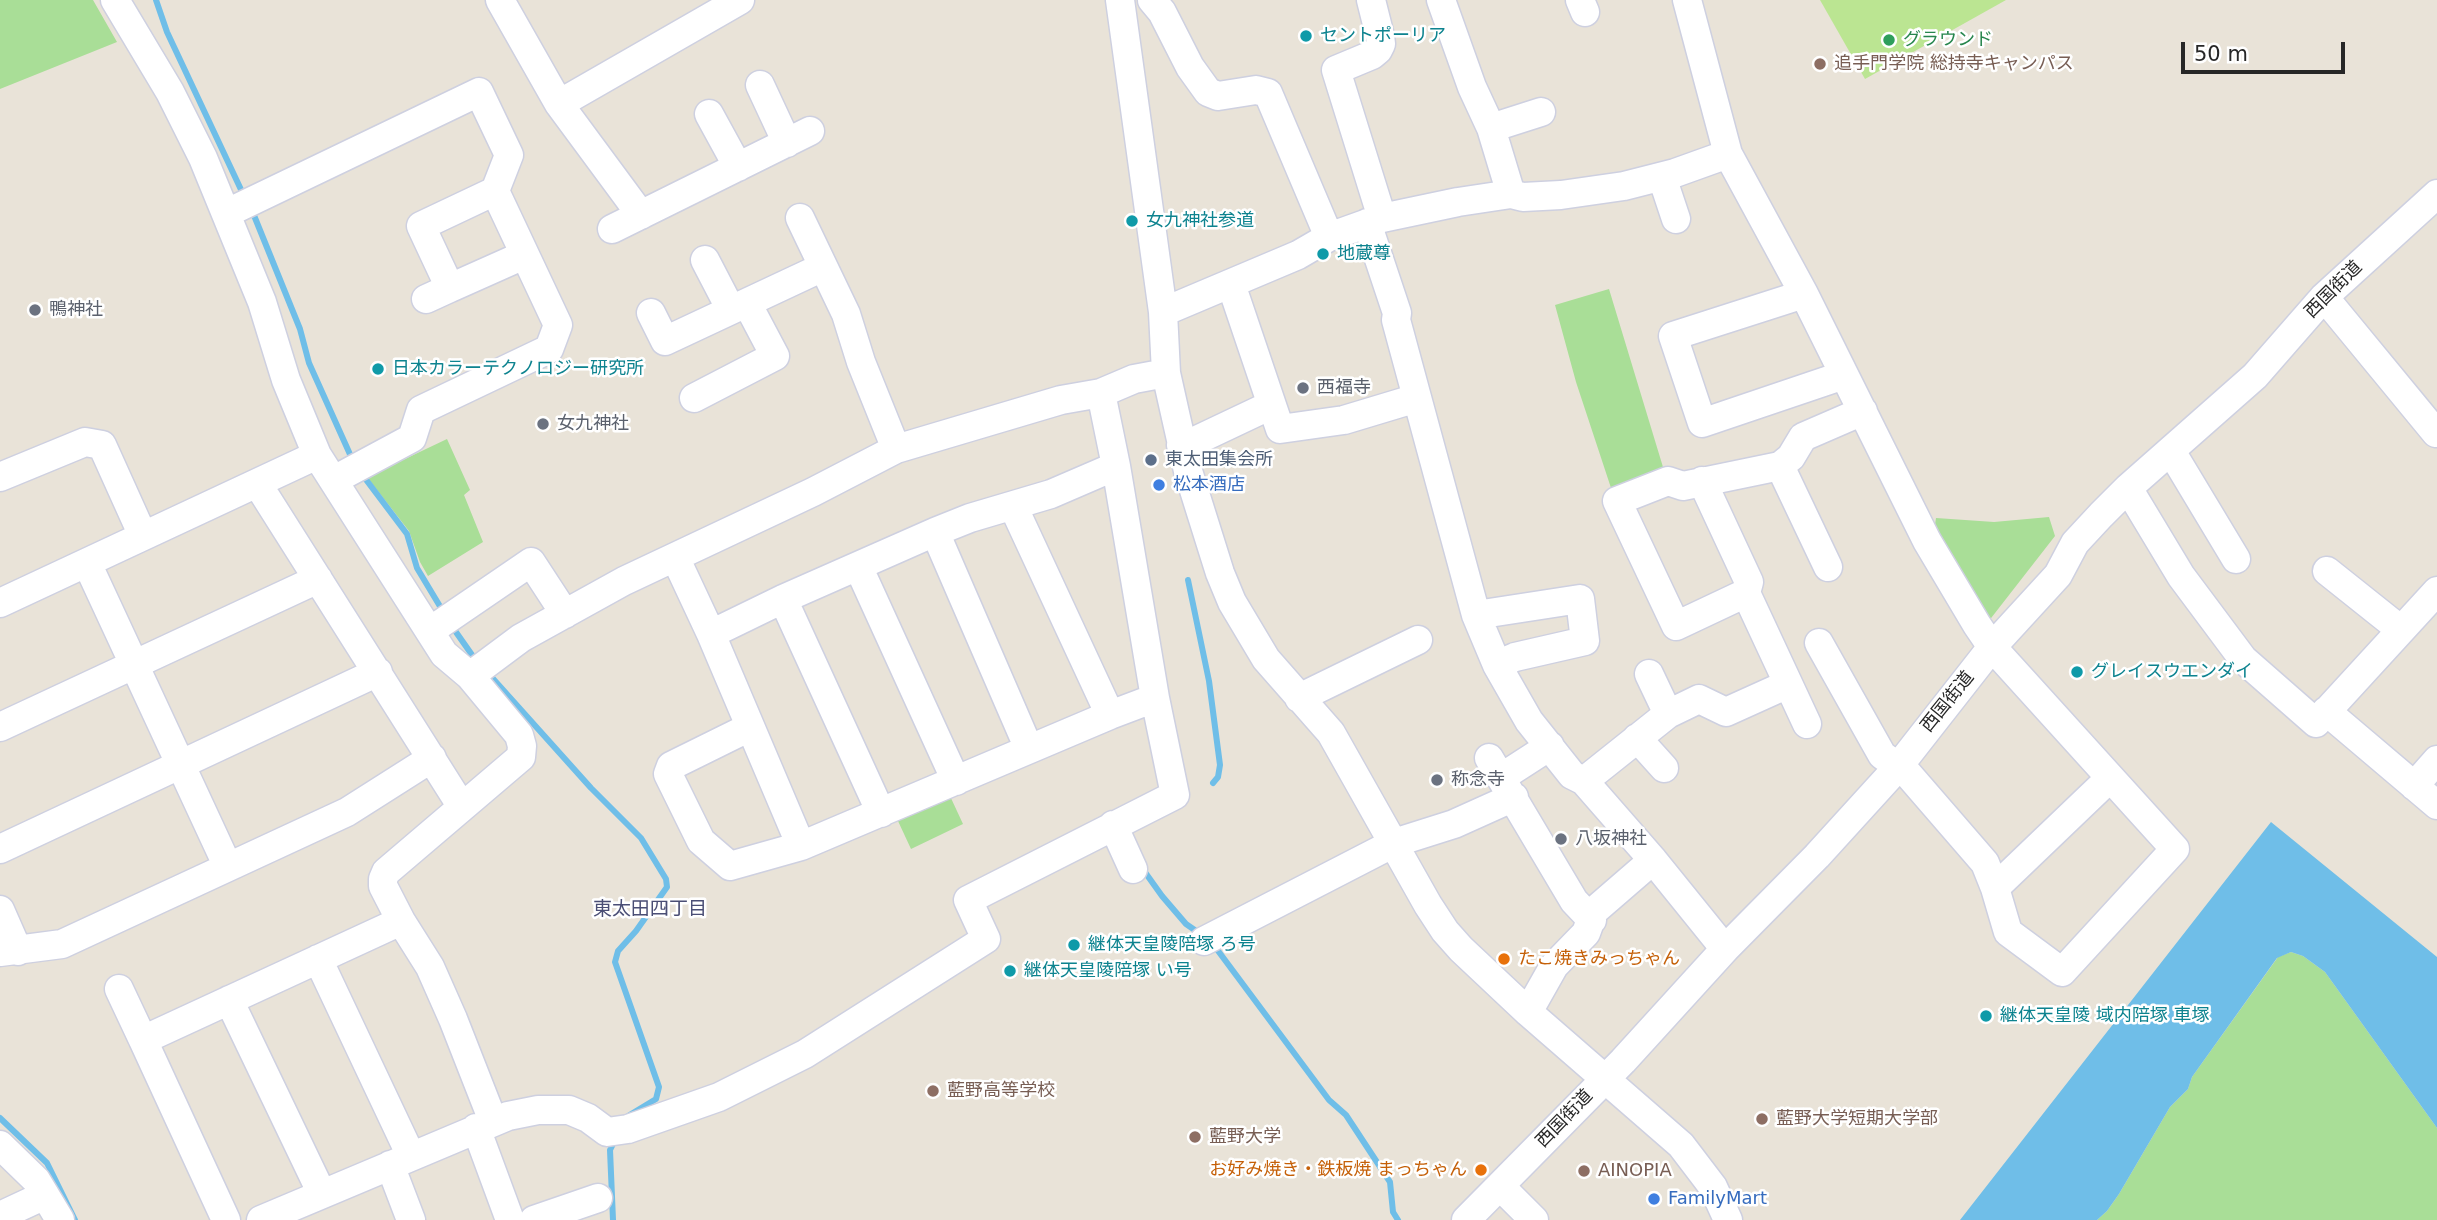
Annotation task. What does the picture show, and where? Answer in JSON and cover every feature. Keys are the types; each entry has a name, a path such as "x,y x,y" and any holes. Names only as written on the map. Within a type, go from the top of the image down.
{"street":[{"path":"115,0 181,112 227,213 262,302 286,380 317,455 444,654 470,676 519,735 523,746 522,757 386,872 383,886 430,967 453,1019 510,1220"},
{"path":"500,0 559,104 641,215"},
{"path":"559,104 740,0"},
{"path":"1121,0 1163,312 1166,373 1181,445 1225,589 1257,646 1331,733 1445,931 1528,1012 1681,1145 1713,1187 1728,1220"},
{"path":"1152,0 1162,12 1190,67 1208,92 1223,96 1252,90 1268,93 1329,237"},
{"path":"1371,0 1380,36 1381,44 1378,50 1373,55 1336,69 1396,320 1476,615 1497,666 1530,720 1572,775 1584,781 1725,949"},
{"path":"1441,0 1472,88 1491,128 1511,194"},
{"path":"1687,0 1727,153 1804,294 1927,541 1992,647 2175,849 2062,972 2008,932 1985,863 1908,774 1882,755 1819,643"},
{"path":"612,229 799,137 760,85"},
{"path":"227,213 479,92 509,155 495,191 421,226 438,293 524,255"},
{"path":"1491,128 1541,112"},
{"path":"709,114 738,167"},
{"path":"1163,312 1298,255 1329,237 1374,221 1458,202 1511,194 1523,197 1574,194 1624,186 1662,177 1727,153"},
{"path":"1662,177 1676,219"},
{"path":"334,480 412,438 421,411 549,349 558,325 495,191"},
{"name":"西国街道","path":"1466,1220 1623,1061 1898,767 1992,647 2058,575 2075,543 2128,488 2255,376 2323,297 2437,194"},
{"path":"800,218 846,314 896,449"},
{"path":"694,398 775,356 705,261"},
{"path":"651,313 665,341 823,267"},
{"path":"1231,284 1280,429 1344,420 1417,398"},
{"path":"1804,294 1673,336 1702,423 1844,375"},
{"path":"2323,297 2436,433"},
{"path":"470,676 522,638 624,581 813,492 896,449 1061,400 1101,393 1134,379 1166,373"},
{"path":"261,1220 312,1205 400,1161 484,1124 538,1110 569,1110 617,1130 719,1097 804,1054 986,939 968,900 1175,795 1155,698 1101,393"},
{"path":"1181,445 1271,405"},
{"path":"1746,593 1676,626 1617,501 1668,481 1683,486 1780,466 1791,457 1803,436 1863,411"},
{"path":"0,477 85,442 102,445 143,536"},
{"path":"2171,451 2236,559"},
{"path":"0,603 317,455"},
{"path":"711,634 783,598 935,532 970,518 1051,494 1116,466"},
{"path":"1780,466 1828,567"},
{"path":"1702,481 1749,582 1746,593 1807,724"},
{"path":"257,483 462,807"},
{"path":"2128,488 2181,576 2243,659 2316,723 2437,591"},
{"path":"1013,506 1110,715"},
{"path":"935,532 1029,748"},
{"path":"675,557 711,634 801,846"},
{"path":"429,631 531,562 565,614"},
{"path":"87,563 228,867"},
{"path":"858,566 956,781"},
{"path":"2327,571 2401,630"},
{"path":"0,727 318,579"},
{"path":"783,598 881,813"},
{"path":"1476,615 1580,599 1586,641 1515,657 1497,666"},
{"path":"1299,698 1418,640"},
{"path":"0,849 378,672"},
{"path":"1650,674 1668,714"},
{"path":"1584,781 1668,714 1699,699 1726,712 1788,684"},
{"path":"750,727 671,766 668,774 701,841 730,866 801,846 1029,748 1155,698"},
{"path":"2326,710 2437,805"},
{"path":"1637,738 1664,768"},
{"path":"1207,940 1394,843 1454,824 1502,777 1550,746"},
{"path":"0,910 9,951 62,944 347,812 432,758"},
{"path":"2414,786 2437,761"},
{"path":"1502,777 1574,901 1592,920"},
{"path":"1995,888 2110,778"},
{"path":"1113,825 1133,869"},
{"path":"1528,1012 1553,965 1586,933 1594,911 1653,860"},
{"path":"143,1040 401,920"},
{"path":"318,959 400,1161 411,1220"},
{"path":"119,989 226,1220"},
{"path":"229,1000 312,1205"},
{"path":"0,1145 36,1180 60,1220"},
{"path":"1501,1187 1534,1220"},
{"path":"0,1216 45,1195"},
{"path":"534,1220 598,1198"}],"green space":[{"path":"0,0 93,0 117,42 0,89"},
{"name":"グラウンド","path":"1820,0 2006,0 1865,79"},
{"path":"1609,289 1666,477 1613,494 1576,382 1555,305"},
{"path":"447,439 470,490 464,495 483,542 428,576 409,531 367,477"},
{"path":"2049,517 2055,536 1988,622 1934,531 1936,518 1994,522"},
{"path":"950,796 963,824 911,849 898,821"},
{"path":"2291,952 2303,956 2325,972 2437,1128 2437,1220 2097,1220 2119,1194 2170,1107 2188,1089 2192,1077 2278,957"}],"water":[{"path":"2271,822 2437,957 2437,1128 2325,972 2303,956 2291,952 2277,958 2192,1077 2188,1089 2170,1107 2119,1194 2097,1220 1960,1220"}],"waterway":[{"path":"156,0 167,32 244,196"},
{"path":"251,208 300,329 309,363 353,461"},
{"path":"361,473 407,534 417,568 444,613"},
{"path":"1188,580 1209,681 1220,765 1218,777 1213,783"},
{"path":"451,625 477,662"},
{"path":"487,672 591,788 641,838 666,879 667,887 636,931 618,951 615,962 659,1087 656,1099 628,1116"},
{"path":"1142,868 1186,924 1202,935"},
{"path":"1213,944 1329,1100 1346,1115 1390,1182 1393,1212 1398,1220"},
{"path":"0,1118 47,1163 75,1220"},
{"path":"613,1220 610,1150 615,1140"}],"place":[{"name":"セントポーリア","path":"1306,36"},
{"name":"グラウンド","path":"1889,40"},
{"name":"追手門学院 総持寺キャンパス","path":"1820,64"},
{"name":"女九神社参道","path":"1132,221"},
{"name":"地蔵尊","path":"1323,254"},
{"name":"鴨神社","path":"35,310"},
{"name":"日本カラーテクノロジー研究所","path":"378,369"},
{"name":"西福寺","path":"1303,388"},
{"name":"女九神社","path":"543,424"},
{"name":"東太田集会所","path":"1151,460"},
{"name":"松本酒店","path":"1159,485"},
{"name":"グレイスウエンダイ","path":"2077,672"},
{"name":"称念寺","path":"1437,780"},
{"name":"八坂神社","path":"1561,839"},
{"name":"継体天皇陵陪塚 ろ号","path":"1074,945"},
{"name":"たこ焼きみっちゃん","path":"1504,959"},
{"name":"継体天皇陵陪塚 い号","path":"1010,971"},
{"name":"継体天皇陵 域内陪塚 車塚","path":"1986,1016"},
{"name":"藍野高等学校","path":"933,1091"},
{"name":"藍野大学短期大学部","path":"1762,1119"},
{"name":"藍野大学","path":"1195,1137"},
{"name":"お好み焼き・鉄板焼 まっちゃん","path":"1481,1170"},
{"name":"AINOPIA","path":"1584,1171"},
{"name":"FamilyMart","path":"1654,1199"}],"district":[{"name":"東太田四丁目","path":"650,910"}]}
